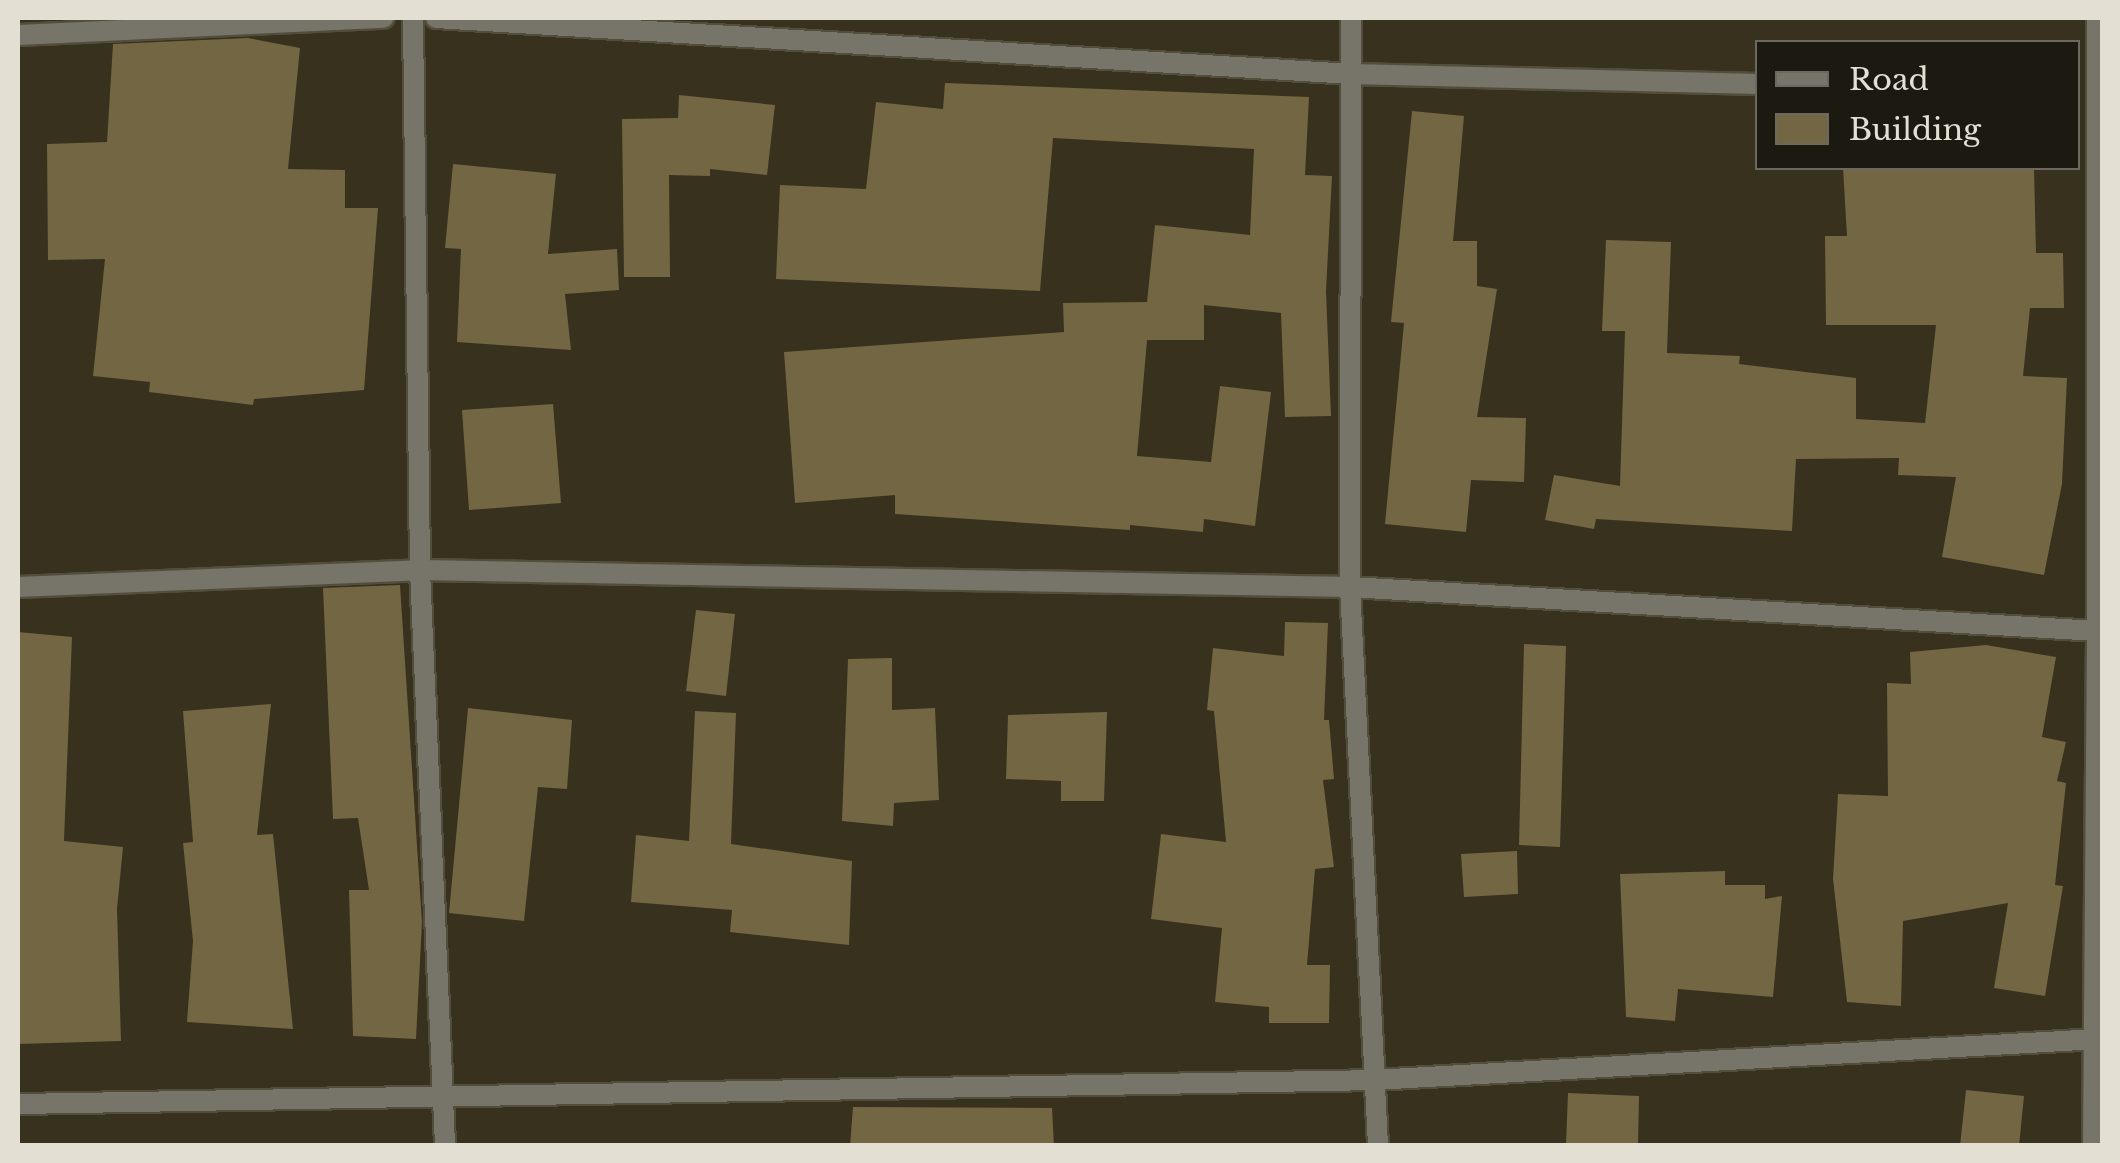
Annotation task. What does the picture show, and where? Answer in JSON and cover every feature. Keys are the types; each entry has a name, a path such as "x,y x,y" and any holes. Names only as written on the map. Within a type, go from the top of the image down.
{"street":[{"path":"18,34 384,18"},
{"path":"414,18 420,570 445,1146"},
{"path":"436,18 1352,74 1755,84"},
{"path":"1351,18 1350,587 1378,1146"},
{"path":"2092,1146 2098,1039 2100,631 2086,91 2097,18"},
{"path":"18,587 420,570 1350,587 2100,631"},
{"path":"18,1104 1374,1080 2098,1039"}],"building":[{"path":"248,38 300,48 288,169 345,170 345,208 378,208 364,390 254,399 253,405 149,392 150,382 93,376 105,259 48,260 47,144 107,142 113,44"},
{"path":"945,83 1309,97 1305,175 1332,176 1326,291 1331,416 1285,417 1281,313 1204,305 1204,340 1147,340 1137,456 1211,462 1220,386 1271,392 1255,526 1204,519 1203,532 1130,525 1130,530 895,514 895,495 795,503 784,352 1064,332 1063,303 1147,302 1155,225 1250,235 1254,149 1053,138 1040,291 776,279 780,185 866,189 876,102 943,109"},
{"path":"679,95 775,105 767,175 710,169 710,176 669,175 670,277 624,277 622,119 678,118"},
{"path":"1412,111 1464,116 1453,241 1477,241 1477,286 1497,289 1477,417 1526,418 1524,482 1471,480 1466,532 1385,524 1404,323 1391,322"},
{"path":"453,164 556,174 548,254 617,249 619,290 565,294 571,350 457,342 461,249 445,248"},
{"path":"1843,170 2034,170 2036,253 2063,253 2064,308 2030,308 2023,376 2067,378 2062,484 2044,575 1942,557 1956,477 1898,475 1899,458 1796,459 1792,531 1596,519 1594,529 1545,520 1554,475 1620,486 1625,331 1602,331 1606,240 1671,242 1667,353 1740,356 1739,364 1856,378 1856,419 1925,423 1936,325 1826,325 1825,236 1847,236"},
{"path":"553,404 561,503 469,510 462,410"},
{"path":"400,585 422,922 416,1039 353,1036 349,890 369,890 358,818 333,819 323,588"},
{"path":"696,610 735,614 726,696 686,691"},
{"path":"1285,622 1328,623 1324,720 1329,720 1334,779 1323,780 1334,867 1315,869 1307,965 1330,965 1329,1023 1269,1023 1269,1007 1215,1002 1222,928 1151,919 1161,834 1226,842 1214,711 1207,710 1213,648 1284,656"},
{"path":"18,632 72,637 64,841 123,847 117,909 121,1041 18,1044"},
{"path":"1524,644 1566,646 1560,847 1519,845"},
{"path":"1986,645 2056,657 2042,737 2066,742 2057,781 2066,783 2055,885 2063,886 2045,996 1994,988 2008,903 1903,921 1901,1006 1847,1002 1833,879 1838,794 1888,796 1887,683 1911,684 1910,652"},
{"path":"892,658 892,710 935,708 939,800 894,803 893,826 842,821 848,659"},
{"path":"271,704 257,835 273,834 293,1029 187,1022 193,941 183,843 193,842 183,711"},
{"path":"468,708 572,720 567,789 538,787 524,921 449,913"},
{"path":"695,711 736,713 731,844 852,861 849,945 730,932 732,910 631,902 636,835 689,841"},
{"path":"1107,712 1104,801 1061,801 1061,781 1006,779 1008,715"},
{"path":"1517,851 1518,894 1464,897 1461,854"},
{"path":"1725,871 1725,885 1765,885 1765,899 1782,896 1773,997 1678,989 1675,1021 1626,1017 1620,874"},
{"path":"1966,1090 2024,1096 2019,1146 1960,1146"},
{"path":"1568,1093 1639,1096 1638,1146 1566,1144"},
{"path":"853,1107 1052,1108 1054,1146 850,1146"}]}
